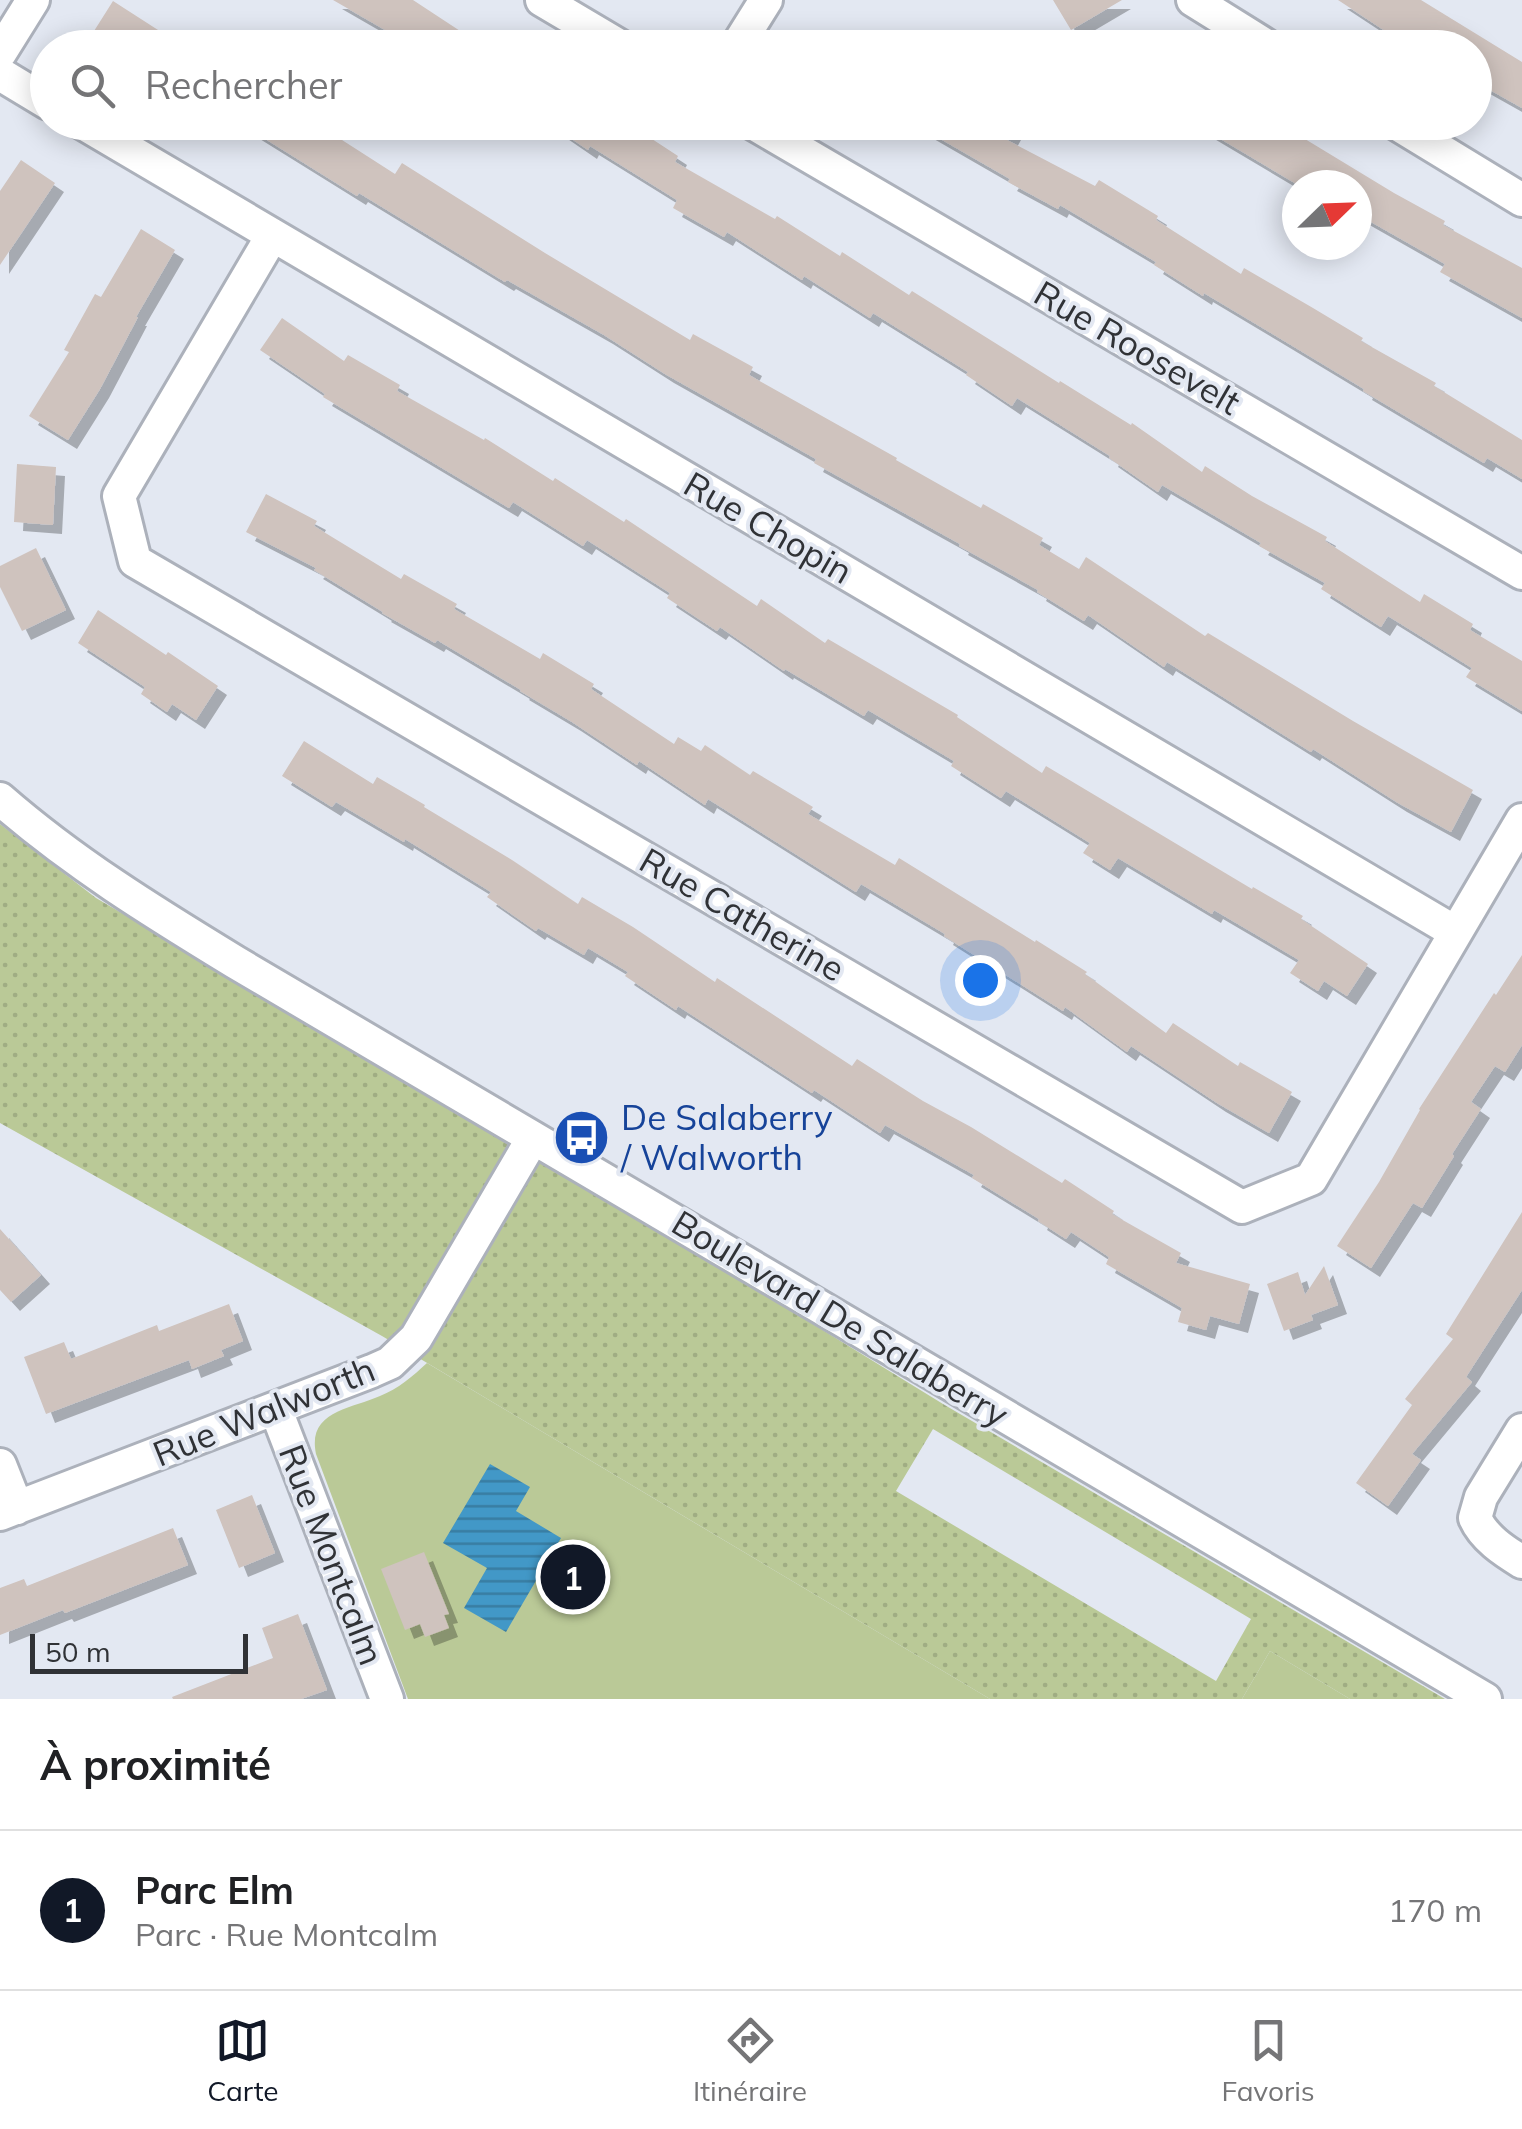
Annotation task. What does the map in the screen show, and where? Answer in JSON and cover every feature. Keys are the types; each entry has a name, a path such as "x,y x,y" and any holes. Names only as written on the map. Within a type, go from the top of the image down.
{"street":[{"path":"0,53 33,0"},
{"path":"542,0 593,30"},
{"path":"747,30 766,0"},
{"path":"1194,0 1242,30"},
{"path":"0,74 30,92"},
{"name":"Rue Chopin","path":"111,140 1455,932"},
{"name":"Rue Roosevelt","path":"783,140 1522,574"},
{"path":"1424,140 1522,200"},
{"name":"Rue Catherine","path":"272,236 119,496 135,560 1242,1207 1311,1179 1522,820"},
{"name":"Boulevard De Salaberry","path":"0,799 78,861 161,917 1485,1699"},
{"name":"Rue Walworth","path":"8,1511 390,1363 416,1338 532,1138"},
{"name":"Rue Montcalm","path":"276,1410 387,1699"},
{"path":"1522,1430 1481,1497 1475,1518 1490,1539 1522,1562"},
{"path":"0,1465 8,1511"}],"green space":[{"path":"0,824 96,898 587,1185 943,1404 1445,1699 1350,1699 1270,1651 1242,1699 990,1699 382,1336 0,1123","holes":["933,1429 1251,1619 1216,1681 896,1491"]},
{"path":"427,1363 990,1699 408,1699 316,1454 315,1440 325,1420 393,1390"},
{"path":"1270,1651 1350,1699 1242,1699"}],"water":[{"path":"490,1464 530,1487 516,1511 561,1538 506,1632 464,1608 487,1568 443,1543"}],"building":[{"path":"333,0 413,0 459,30 385,30"},
{"path":"1053,0 1122,0 1071,30"},
{"path":"1338,0 1421,0 1470,30 1384,30"},
{"path":"113,1 158,30 95,30"},
{"path":"1492,44 1522,62 1522,108 1492,91"},
{"path":"267,140 342,140 395,174 402,163 690,340 693,334 753,367 749,375 981,508 983,504 1043,538 1039,545 1079,569 1086,557 1205,636 1208,633 1473,790 1451,832 1313,749 1311,752 1167,662 1164,667 1088,615 1084,621 1038,590 814,463 816,459 604,335 505,282 359,193 357,196"},
{"path":"573,140 654,140 678,156 675,162 775,219 777,216 840,256 842,252 909,295 912,291 1059,383 1132,423 1202,472 1205,466 1327,537 1325,541 1420,602 1424,594 1473,624 1470,630 1522,661 1522,711 1466,677 1472,668 1388,616 1381,627 1321,589 1325,583 1259,546 1261,543 1162,485 1158,492 1110,456 1017,398 1012,406 966,375 968,372 873,313 870,318 727,232 724,237 673,208 677,200 590,146 588,150"},
{"path":"942,140 1007,140 1095,186 1099,180 1241,274 1244,268 1313,308 1522,440 1522,479 1487,458 1484,463 1204,293 1203,296 1154,265 1156,262 1060,205 1058,209 1008,182 1010,179"},
{"path":"1222,140 1307,140 1356,170 1282,170 1282,175"},
{"path":"21,160 55,183 0,265 0,191"},
{"path":"1372,180 1445,221 1443,225 1522,268 1522,318 1440,272 1445,264 1372,223"},
{"path":"141,229 175,250 68,440 29,416 69,352 64,350 95,294 101,297"},
{"path":"282,318 344,361 348,355 400,385 397,391 485,438 553,481 555,478 624,522 626,519 757,606 761,599 825,643 828,639 958,715 1042,773 1046,766 1303,916 1301,919 1368,964 1347,996 1324,981 1318,991 1290,973 1299,960 1214,910 1212,914 1118,858 1110,870 1083,853 1090,843 1006,791 1001,798 951,766 954,761 868,710 864,716 784,671 720,627 717,631 667,598 670,593 587,540 583,546 513,502 509,508 323,397 325,394 260,350"},
{"path":"17,464 56,467 53,525 14,522"},
{"path":"266,494 317,521 314,526 401,579 404,574 457,604 454,609 540,659 543,653 594,684 591,689 674,744 678,737 701,751 705,745 750,775 753,771 813,807 808,814 895,865 899,858 1036,940 1087,972 1166,1033 1173,1023 1238,1066 1240,1062 1292,1092 1269,1133 1131,1046 1127,1052 1065,1007 1063,1011 861,884 856,892 708,799 705,805 437,640 435,643 382,613 316,568 246,532"},
{"path":"36,548 66,610 22,631 0,587 0,566"},
{"path":"98,610 218,686 196,720 172,704 167,712 141,694 145,687 78,643"},
{"path":"304,741 373,784 377,777 425,805 578,904 582,897 633,927 852,1066 857,1059 1062,1183 1065,1179 1114,1211 1112,1214 1181,1253 1176,1263 1250,1284 1239,1324 1210,1316 1206,1330 1178,1322 1182,1308 1106,1264 1109,1257 1071,1232 1066,1239 972,1178 974,1175 885,1125 880,1133 678,1006 676,1010 625,976 628,972 588,948 584,955 538,928 536,931 487,897 491,892 405,839 404,842 336,802 332,807 282,776"},
{"path":"1522,955 1522,1045 1505,1072 1495,1066 1471,1102 1481,1109 1454,1156 1422,1208 1413,1203 1371,1268 1337,1246 1379,1182 1419,1109"},
{"path":"1522,1212 1522,1290 1466,1377 1472,1382 1412,1454 1421,1460 1388,1506 1356,1483 1412,1405 1405,1399 1453,1339 1446,1334"},
{"path":"0,1229 41,1275 11,1302 0,1290"},
{"path":"1324,1266 1338,1305 1284,1331 1267,1284 1298,1272 1305,1295"},
{"path":"229,1304 243,1341 221,1350 224,1356 192,1369 189,1360 46,1414 24,1357 64,1342 71,1359 157,1325 159,1331"},
{"path":"252,1495 275,1553 239,1568 216,1510"},
{"path":"173,1528 188,1565 0,1635 0,1588 24,1579 27,1586"},
{"path":"424,1552 449,1614 444,1615 449,1628 425,1637 420,1624 405,1630 381,1569"},
{"path":"298,1614 327,1690 301,1699 173,1699 273,1658 262,1628"}],"place":[{"name":"De Salaberry / Walworth","path":"582,1138"},
{"name":"Parc Elm","path":"573,1577"}]}
